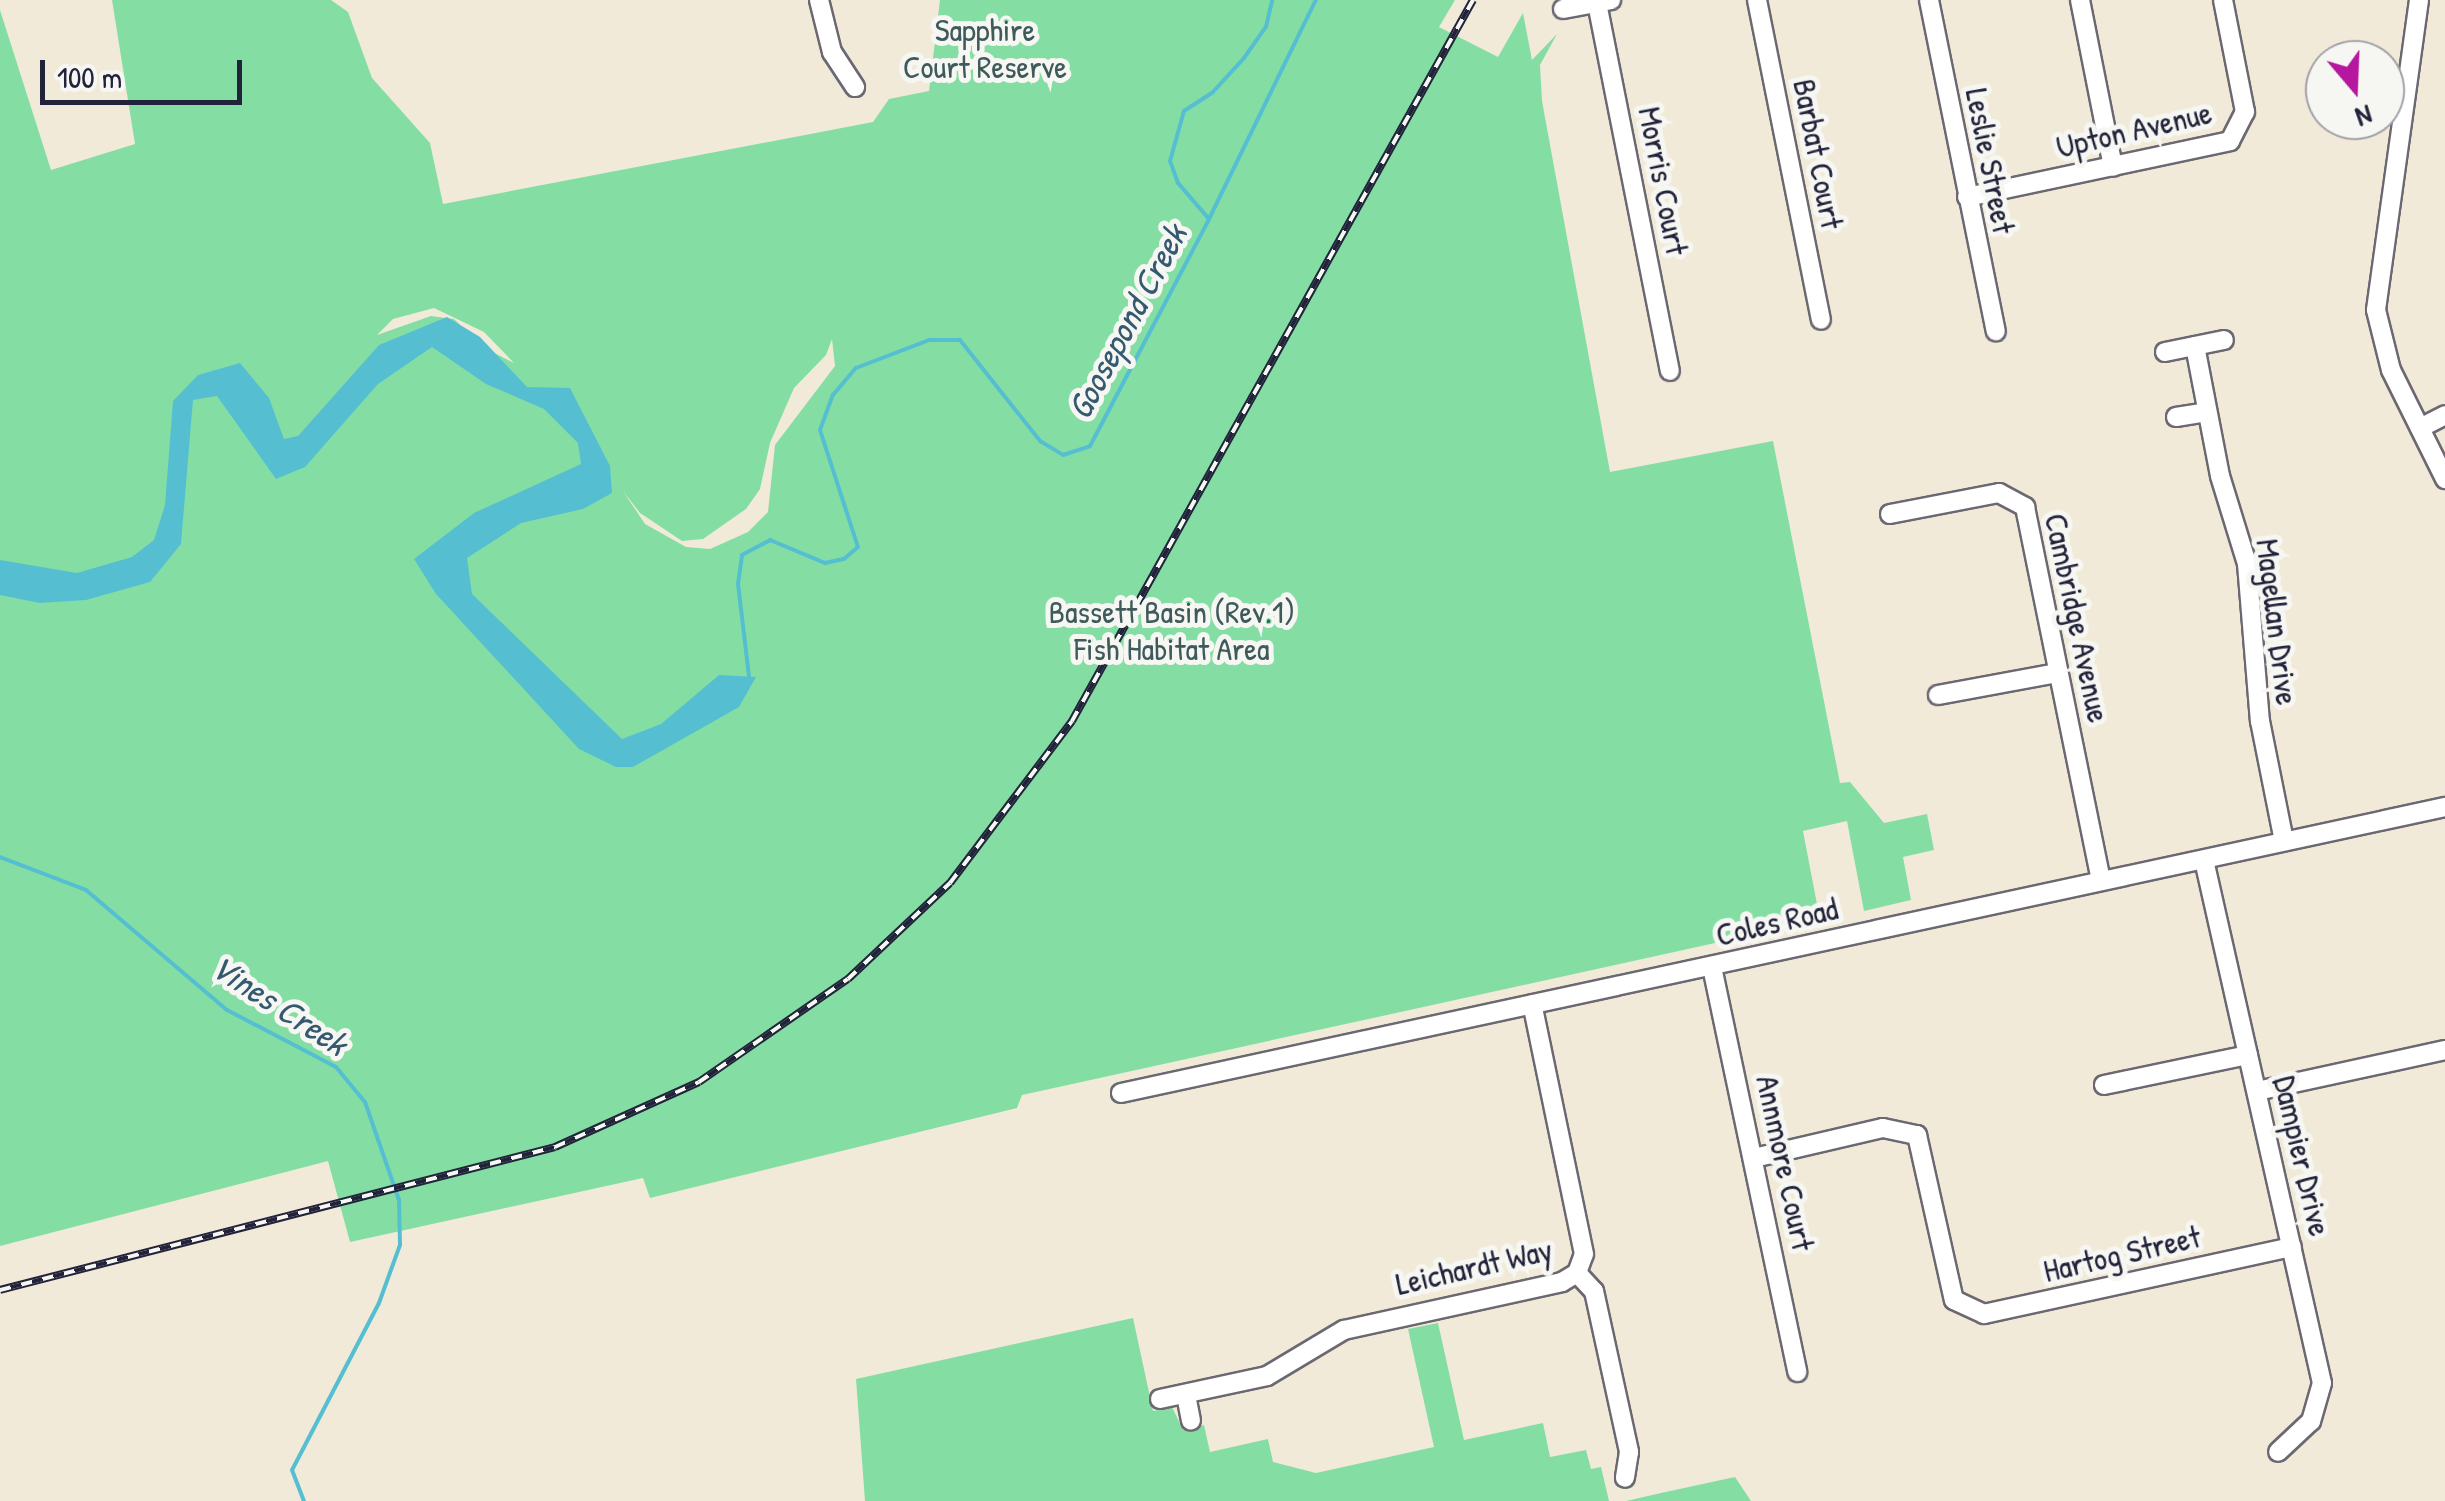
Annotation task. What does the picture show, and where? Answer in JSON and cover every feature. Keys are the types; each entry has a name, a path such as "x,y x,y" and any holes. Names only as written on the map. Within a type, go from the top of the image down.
{"street":[{"path":"819,0 832,52 854,87"},
{"name":"Barbat Court","path":"1757,0 1821,320"},
{"name":"Leslie Street","path":"1929,0 1996,332"},
{"path":"2080,0 2113,167"},
{"name":"Upton Avenue","path":"1967,197 2217,148 2241,129 2244,107 2223,0"},
{"path":"2419,0 2376,310 2381,344 2445,478"},
{"path":"1563,9 1604,1"},
{"name":"Morris Court","path":"1604,1 1670,371"},
{"path":"2164,352 2224,340"},
{"name":"Magellan Drive","path":"2195,346 2207,412 2246,564 2260,721 2284,842"},
{"path":"2176,417 2207,412"},
{"path":"2420,428 2445,415"},
{"name":"Cambridge Avenue","path":"1890,514 1999,493 2018,498 2028,515 2102,879"},
{"path":"1938,695 2058,673"},
{"name":"Coles Road","path":"1121,1094 2445,807"},
{"name":"Dampier Drive","path":"2204,860 2322,1383 2311,1421 2278,1452"},
{"name":"Annmore Court","path":"1712,967 1797,1372"},
{"name":"Leichardt Way","path":"1160,1400 1267,1376 1344,1330 1562,1282 1577,1272 1584,1254 1532,1004"},
{"path":"2257,1091 2445,1050"},
{"path":"2104,1085 2248,1054"},
{"name":"Hartog Street","path":"1754,1158 1904,1128 1924,1148 1948,1280 1966,1310 2001,1313 2292,1246"},
{"path":"1577,1272 1594,1291 1628,1452 1625,1478"},
{"path":"1186,1395 1191,1421"}],"green space":[{"name":"Bassett Basin (Rev.1) Fish Habitat Area","path":"112,0 331,0 348,12 372,78 430,143 443,204 873,122 889,99 929,91 940,0 1455,0 1439,27 1498,57 1523,13 1532,60 1557,34 1540,65 1542,101 1610,472 1773,441 1840,783 1850,782 1884,823 1927,814 1934,850 1903,857 1911,900 1864,911 1847,821 1803,831 1820,920 1022,1095 1017,1108 650,1198 643,1178 350,1242 328,1161 0,1246 0,10 51,170 135,144","holes":["434,308 484,332 514,363 483,347 454,319 431,316 377,335 393,319","832,339 835,366 775,445 768,512 748,532 710,549 686,547 645,524 623,491 640,513 682,541 703,539 746,509 760,489 770,443 794,388 826,355"]},
{"path":"1133,1318 1153,1411 1172,1407 1183,1430 1204,1425 1210,1452 1268,1439 1273,1462 1316,1473 1434,1447 1408,1329 1438,1323 1464,1440 1543,1423 1550,1457 1586,1450 1591,1469 1601,1467 1609,1501 865,1501 856,1379"},
{"path":"1735,1477 1751,1501 1626,1501 1661,1493"}],"water":[{"path":"447,317 480,337 527,387 570,388 610,466 612,493 583,509 521,523 467,558 472,594 622,739 661,724 719,675 756,677 739,707 633,767 616,767 579,749 436,594 414,559 474,513 581,464 578,443 544,409 486,384 432,347 378,384 305,467 276,479 217,396 193,400 181,544 150,582 86,600 40,603 0,595 0,560 77,573 132,557 154,540 165,505 173,401 198,375 240,363 269,398 284,439 298,436 379,345"}],"waterway":[{"name":"Goosepond Creek","path":"749,676 738,584 742,555 770,540 825,563 844,559 858,547 820,430 833,395 856,368 929,340 960,340 1040,441 1063,455 1090,446 1209,219 1178,183 1170,161 1184,111 1212,93 1244,58 1266,27 1272,0"},
{"path":"1209,219 1316,0"},
{"name":"Vines Creek","path":"0,857 86,890 227,1010 336,1067 365,1102 399,1200 400,1245 379,1303 292,1470 304,1501"}],"railway":[{"path":"0,1290 555,1147 699,1082 848,979 950,883 1072,721 1473,0"}],"park label":[{"name":"Sapphire Court Reserve","path":"985,50"}]}
